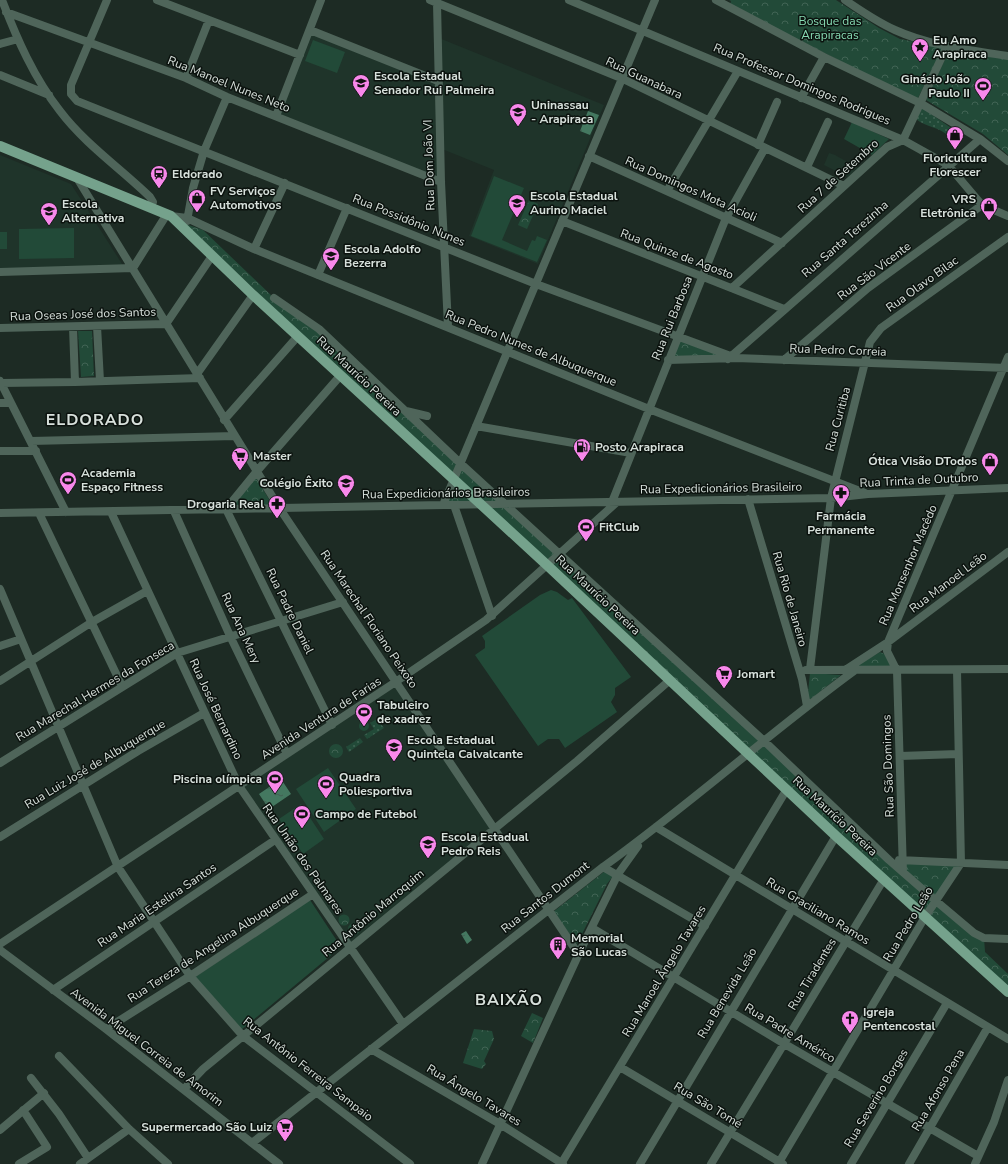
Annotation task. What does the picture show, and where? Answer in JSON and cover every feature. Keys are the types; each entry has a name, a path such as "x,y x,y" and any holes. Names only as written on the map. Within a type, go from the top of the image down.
{"main road":[{"name":"Rua Maurício Pereira","path":"0,146 169,214 253,295 548,566 836,836 1008,992"}],"street":[{"path":"2,0 18,39 49,95 60,111 92,146 150,197 153,202 151,206"},
{"path":"90,42 107,0"},
{"path":"276,116 322,0"},
{"name":"Rua Professor Domingos Rodrigues","path":"569,0 903,140 948,165 982,206 1008,216"},
{"path":"443,505 655,0"},
{"path":"716,0 824,57 920,103 980,139 1008,160"},
{"path":"161,1 300,56"},
{"path":"850,1 895,30 916,38 947,46 1008,56"},
{"name":"Rua Guanabara","path":"434,2 621,78 707,122 807,167 844,186"},
{"name":"Rua Dom João VI","path":"434,2 448,326"},
{"name":"Rua Manoel Nunes Neto","path":"6,12 186,78 226,97 441,182"},
{"path":"186,78 209,20"},
{"path":"310,30 438,81"},
{"path":"0,44 18,39"},
{"name":"Rua Possidônio Nunes","path":"90,42 71,85 71,94 74,99 536,284 731,358"},
{"path":"903,140 947,46"},
{"path":"801,98 824,57"},
{"path":"667,191 738,71"},
{"path":"0,75 49,95"},
{"path":"185,229 193,188 204,152 226,97"},
{"name":"Rua Rui Barbosa","path":"614,502 631,453 701,276 726,218 761,146 778,102"},
{"path":"807,167 828,122"},
{"name":"Rua Santa Terezinha","path":"731,358 784,309 948,165 980,139"},
{"name":"Rua 7 de Setembro","path":"732,288 887,147 903,140"},
{"name":"Rua Domingos Mota Acioli","path":"589,156 782,243"},
{"name":"Rua Marechal Floriano Peixoto","path":"77,178 224,420 280,509 397,681 579,955"},
{"path":"254,249 285,184"},
{"name":"Rua São Vicente","path":"784,360 868,288 982,206"},
{"path":"318,275 347,208"},
{"path":"0,272 132,268 169,214"},
{"name":"Rua Pedro Nunes de Albuquerque","path":"169,214 187,218 254,249 318,275 448,326 649,409 868,494"},
{"name":"Rua Quinze de Agosto","path":"562,221 784,309"},
{"name":"Rua Olavo Bilac","path":"866,363 870,342 881,328 1008,237"},
{"path":"166,324 212,256"},
{"path":"66,512 0,382 76,382 198,376 253,295"},
{"name":"Rua Maurício Pereira","path":"274,298 319,329 460,463 763,740 889,860 974,933 984,938 1008,939"},
{"name":"Rua Oseas José dos Santos","path":"0,328 166,324"},
{"path":"97,326 100,381"},
{"path":"73,327 76,382"},
{"path":"224,420 298,336"},
{"name":"Rua Monsenhor Macêdo","path":"897,671 888,651 888,642 1006,368 1008,357"},
{"name":"Rua Pedro Correia","path":"668,360 731,358 1006,368"},
{"name":"Rua Curitiba","path":"810,669 834,481 866,363"},
{"path":"226,509 340,376"},
{"path":"0,403 11,402"},
{"path":"405,411 427,416"},
{"path":"476,426 631,453"},
{"path":"31,441 235,436"},
{"path":"0,451 36,451"},
{"name":"Rua Trinta de Outubro","path":"831,498 868,494 1008,488"},
{"name":"Rua Expedicionários Brasileiro","path":"614,502 831,498"},
{"name":"Rua Rio de Janeiro","path":"748,499 799,672 807,706"},
{"path":"596,502 599,509 597,519"},
{"name":"Rua Expedicionários Brasileiros","path":"0,513 614,502"},
{"name":"Avenida Ventura de Farias","path":"0,944 288,754 492,616 548,566 614,502"},
{"path":"454,505 492,616"},
{"name":"Rua Padre Daniel","path":"226,509 332,724"},
{"name":"Rua Ana Mery","path":"174,511 231,638 288,754"},
{"name":"Rua José Bernardino","path":"111,512 239,786"},
{"path":"39,513 122,686"},
{"name":"Rua Manoel Leão","path":"843,671 851,668 888,642 1008,552"},
{"name":"Rua Antônio Ferreira Sampaio","path":"0,589 118,867 190,976 243,1036 410,1164"},
{"path":"0,681 31,663 92,622 147,591"},
{"name":"Rua Marechal Hermes da Fonseca","path":"0,763 177,653 231,638 343,602"},
{"path":"0,646 21,639"},
{"path":"799,672 810,669 843,671 1008,669"},
{"path":"957,670 961,863"},
{"name":"Rua Santos Dumont","path":"252,1143 316,1091 603,867 646,836 763,740 854,671"},
{"name":"Rua São Domingos","path":"897,671 903,872"},
{"name":"Rua Antônio Marroquim","path":"184,1089 203,1069 577,761 670,680"},
{"name":"Rua Luiz José de Albuquerque","path":"0,837 138,751 204,713"},
{"path":"900,756 958,754"},
{"name":"Rua União dos Palmares","path":"239,786 403,1024"},
{"name":"Rua Manoel Ângelo Tavares","path":"562,1164 787,789"},
{"name":"Rua Graciliano Ramos","path":"656,827 1008,1039"},
{"path":"482,1164 618,874 631,853 646,836"},
{"name":"Rua Benevida Leão","path":"640,1164 730,1011 836,836"},
{"name":"Rua Maria Estelina Santos","path":"53,990 275,840"},
{"path":"889,860 1008,865"},
{"name":"Rua Pedro Leão","path":"780,1163 832,1072 894,971 925,917 961,863"},
{"path":"603,867 618,874 705,926"},
{"name":"Rua Tiradentes","path":"711,1164 884,878"},
{"name":"Rua Tereza de Angelina Albuquerque","path":"106,1029 190,976 313,894"},
{"name":"Rua Padre Américo","path":"592,928 832,1072 887,1103 930,1129 976,1160"},
{"name":"Avenida Miguel Correia de Amorim","path":"0,950 184,1089 276,1163"},
{"name":"Rua Severino Borges","path":"851,1164 947,1003"},
{"name":"Rua Afonso Pena","path":"910,1164 988,1027"},
{"name":"Rua Ângelo Tavares","path":"371,1049 500,1124 562,1164"},
{"path":"58,1056 129,1129 167,1164"},
{"name":"Rua São Tomé","path":"620,1067 780,1163"},
{"path":"31,1078 44,1094 88,1158"},
{"path":"976,1160 994,1122 1008,1080"},
{"path":"0,1130 44,1094"},
{"path":"19,1164 47,1147 23,1110"},
{"path":"80,1164 129,1129"}],"shaded area":[{"name":"Escola Estadual Senador Rui Palmeira","path":"310,30 438,81 441,182 276,116"},
{"name":"Uninassau - Arapiraca","path":"439,38 604,105 538,264 469,236 494,170 442,149"},
{"path":"829,153 858,168 848,177 824,165"},
{"name":"Escola Alternativa","path":"0,155 71,184 124,267 0,269"},
{"path":"397,681 495,828 350,948 239,786"}],"green space":[{"name":"Bosque das Arapiracas","path":"729,0 836,0 879,28 900,39 943,47 917,100 730,5 731,1"},
{"path":"313,40 345,52 337,73 305,61"},
{"path":"949,51 1008,59 1008,155 983,134 926,100"},
{"path":"921,107 954,130 950,137 946,133 916,119"},
{"path":"852,122 889,139 872,155 844,139"},
{"path":"494,176 524,188 502,240 527,251 532,240 535,241 537,236 547,240 537,262 471,236"},
{"path":"529,200 538,204 527,229 518,225"},
{"path":"186,224 203,230 274,298 319,329 903,872 903,860 961,863 936,901 984,938 985,952 1008,974 1008,992 481,505 443,505 453,480"},
{"path":"74,228 74,258 19,259 19,229"},
{"path":"0,232 7,232 7,249 0,249"},
{"path":"78,331 92,331 94,376 81,377"},
{"path":"677,337 730,357 668,360"},
{"path":"255,476 273,506 230,507"},
{"path":"551,590 557,592 568,600 572,598 631,677 615,688 615,695 611,702 617,712 565,748 559,739 548,739 538,746 475,655 485,648 485,641 482,636 540,595"},
{"path":"880,652 885,654 892,668 849,670"},
{"path":"810,673 841,675 807,702"},
{"path":"377,719 384,728 367,739 364,735 374,729 370,723"},
{"name":"Tabuleiro de xadrez","path":"362,721 366,721 369,726 366,731 362,731 359,728 359,724"},
{"path":"360,738 363,742 349,752 346,747"},
{"path":"336,744 341,746 343,751 341,756 336,758 331,756 329,751 331,746"},
{"name":"Quadra Poliesportiva","path":"328,768 356,809 324,832 296,789"},
{"name":"Campo de Futebol","path":"301,804 324,839 303,854 279,819"},
{"path":"605,871 613,876 607,884 577,944 553,912"},
{"path":"310,900 341,947 240,1031 195,977"},
{"path":"344,914 348,916 350,920 348,924 344,926 340,924 338,920 340,916"},
{"path":"352,923 356,923 360,929 356,935 352,935 348,931 348,927"},
{"path":"532,1013 543,1018 533,1043 521,1036"},
{"path":"474,1029 492,1031 494,1039 484,1061 486,1064 482,1069 463,1063"}],"water":[{"path":"588,111 599,115 590,135 580,131"},
{"name":"Piscina olímpica","path":"281,779 291,794 269,809 259,794"},
{"path":"466,931 472,940 467,944 461,934"}],"place":[{"name":"Eu Amo Arapiraca","path":"920,62"},
{"name":"Escola Estadual Senador Rui Palmeira","path":"361,98"},
{"name":"Ginásio João Paulo II","path":"983,101"},
{"name":"Uninassau - Arapiraca","path":"518,127"},
{"name":"Floricultura Florescer","path":"955,150"},
{"name":"Eldorado","path":"159,189"},
{"name":"FV Serviços Automotivos","path":"197,213"},
{"name":"Escola Estadual Aurino Maciel","path":"517,218"},
{"name":"VRS Eletrônica","path":"989,221"},
{"name":"Escola Alternativa","path":"49,226"},
{"name":"Escola Adolfo Bezerra","path":"331,271"},
{"name":"Posto Arapiraca","path":"582,462"},
{"name":"Master","path":"240,471"},
{"name":"Ótica Visão DTodos","path":"990,476"},
{"name":"Academia Espaço Fitness","path":"68,495"},
{"name":"Colégio Êxito","path":"346,498"},
{"name":"Farmácia Permanente","path":"841,508"},
{"name":"Drogaria Real","path":"277,519"},
{"name":"FitClub","path":"586,542"},
{"name":"Jomart","path":"724,689"},
{"name":"Tabuleiro de xadrez","path":"364,727"},
{"name":"Escola Estadual Quintela Calvalcante","path":"394,762"},
{"name":"Piscina olímpica","path":"275,794"},
{"name":"Quadra Poliesportiva","path":"326,799"},
{"name":"Campo de Futebol","path":"302,829"},
{"name":"Escola Estadual Pedro Reis","path":"428,859"},
{"name":"Memorial São Lucas","path":"558,960"},
{"name":"Igreja Pentencostal","path":"850,1034"},
{"name":"Supermercado São Luiz","path":"285,1142"}],"district":[{"name":"ELDORADO","path":"95,420"},
{"name":"BAIXÃO","path":"509,1000"}]}
